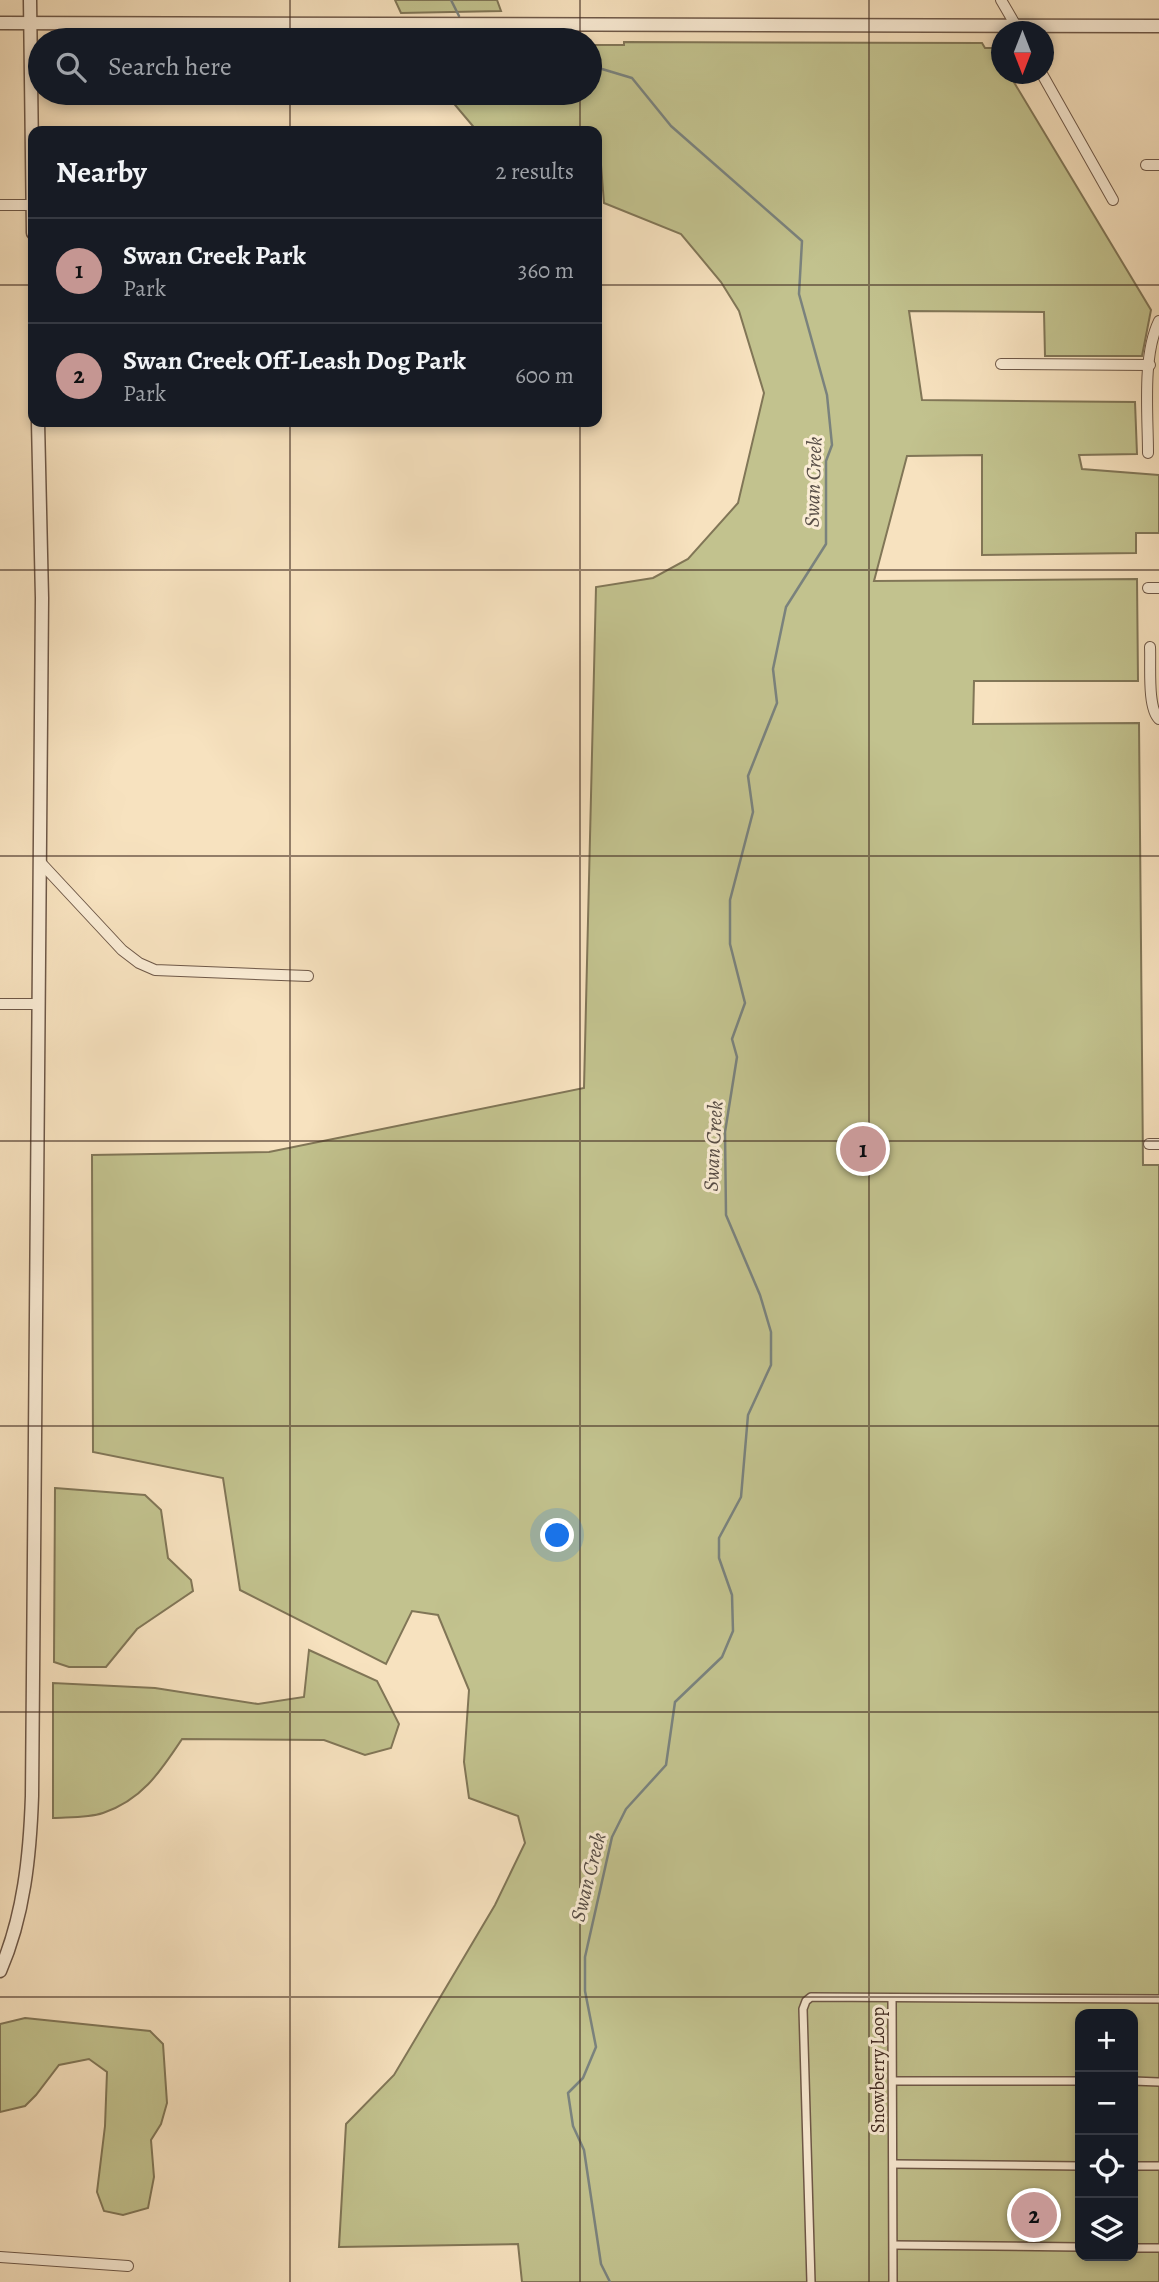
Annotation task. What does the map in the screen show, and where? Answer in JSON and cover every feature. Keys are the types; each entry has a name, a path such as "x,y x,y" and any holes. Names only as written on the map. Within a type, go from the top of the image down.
{"street":[{"path":"30,0 30,28"},
{"path":"1001,0 1014,21"},
{"path":"0,23 991,28"},
{"path":"1054,27 1159,26"},
{"path":"1048,84 1113,200"},
{"path":"31,105 31,126"},
{"path":"1146,165 1159,165"},
{"path":"0,205 28,205"},
{"path":"1148,453 1150,365 1153,335 1159,321"},
{"path":"1001,364 1150,365"},
{"path":"0,1971 12,1942 22,1902 32,1806 43,598 38,427"},
{"path":"1150,647 1156,716"},
{"path":"41,863 122,950 139,963 155,970 308,976"},
{"path":"0,1003 38,1004"},
{"path":"811,2282 803,2009 811,1997 892,1998"},
{"name":"Snowberry Loop","path":"893,2282 892,1998 1159,2000"},
{"path":"894,2081 1075,2081"},
{"path":"1138,2081 1159,2081"},
{"path":"894,2164 1075,2166"},
{"path":"1138,2166 1159,2166"},
{"path":"894,2245 1075,2247"},
{"path":"1138,2248 1159,2248"},
{"path":"0,2257 128,2266"}],"green space":[{"path":"395,0 497,0 501,11 401,13"},
{"path":"624,42 982,43 985,48 991,48 991,84 1015,84 1151,310 1142,356 1045,356 1044,312 909,311 922,400 1135,402 1137,454 1079,455 1082,469 1159,475 1159,533 1136,533 1136,553 982,555 982,455 907,456 874,581 1137,579 1138,681 974,681 973,724 1139,723 1143,1165 1159,1165 1159,2282 522,2282 518,2244 339,2247 346,2124 394,2075 495,1905 525,1843 518,1816 469,1798 464,1762 469,1690 438,1615 412,1611 386,1664 240,1590 223,1478 93,1452 92,1155 269,1152 584,1088 596,587 653,578 688,559 738,503 764,393 739,311 721,282 681,234 604,203 602,126 473,126 455,105 602,105 602,45 624,45"},
{"path":"55,1488 145,1495 161,1510 168,1558 191,1580 193,1591 137,1629 106,1667 69,1667 54,1662"},
{"path":"309,1650 377,1681 399,1724 391,1748 365,1755 324,1740 182,1739 149,1784 129,1801 97,1815 53,1818 53,1683 155,1688 258,1704 304,1697"},
{"path":"25,2018 150,2031 163,2044 167,2103 161,2124 151,2140 154,2177 148,2208 123,2215 104,2211 97,2192 105,2126 107,2072 89,2059 59,2065 25,2106 0,2112 0,2024"}],"waterway":[{"name":"Swan Creek","path":"451,0 459,16"},
{"name":"Swan Creek","path":"602,69 632,78 671,126 802,241 799,294 827,395 832,445 826,461 826,544 786,607 773,669 777,703 748,776 753,812 730,900 730,944 745,1003 732,1039 737,1057 725,1132 726,1215 760,1295 771,1332 771,1365 748,1415 741,1497 719,1538 719,1558 732,1595 733,1631 722,1657 675,1702 666,1765 626,1809 612,1837 585,1957 585,1991 596,2047 583,2078 568,2093 573,2126 584,2150 601,2264 610,2282"}],"place":[{"name":"Swan Creek Park","path":"863,1149"},
{"name":"Swan Creek Off-Leash Dog Park","path":"1034,2215"}]}
